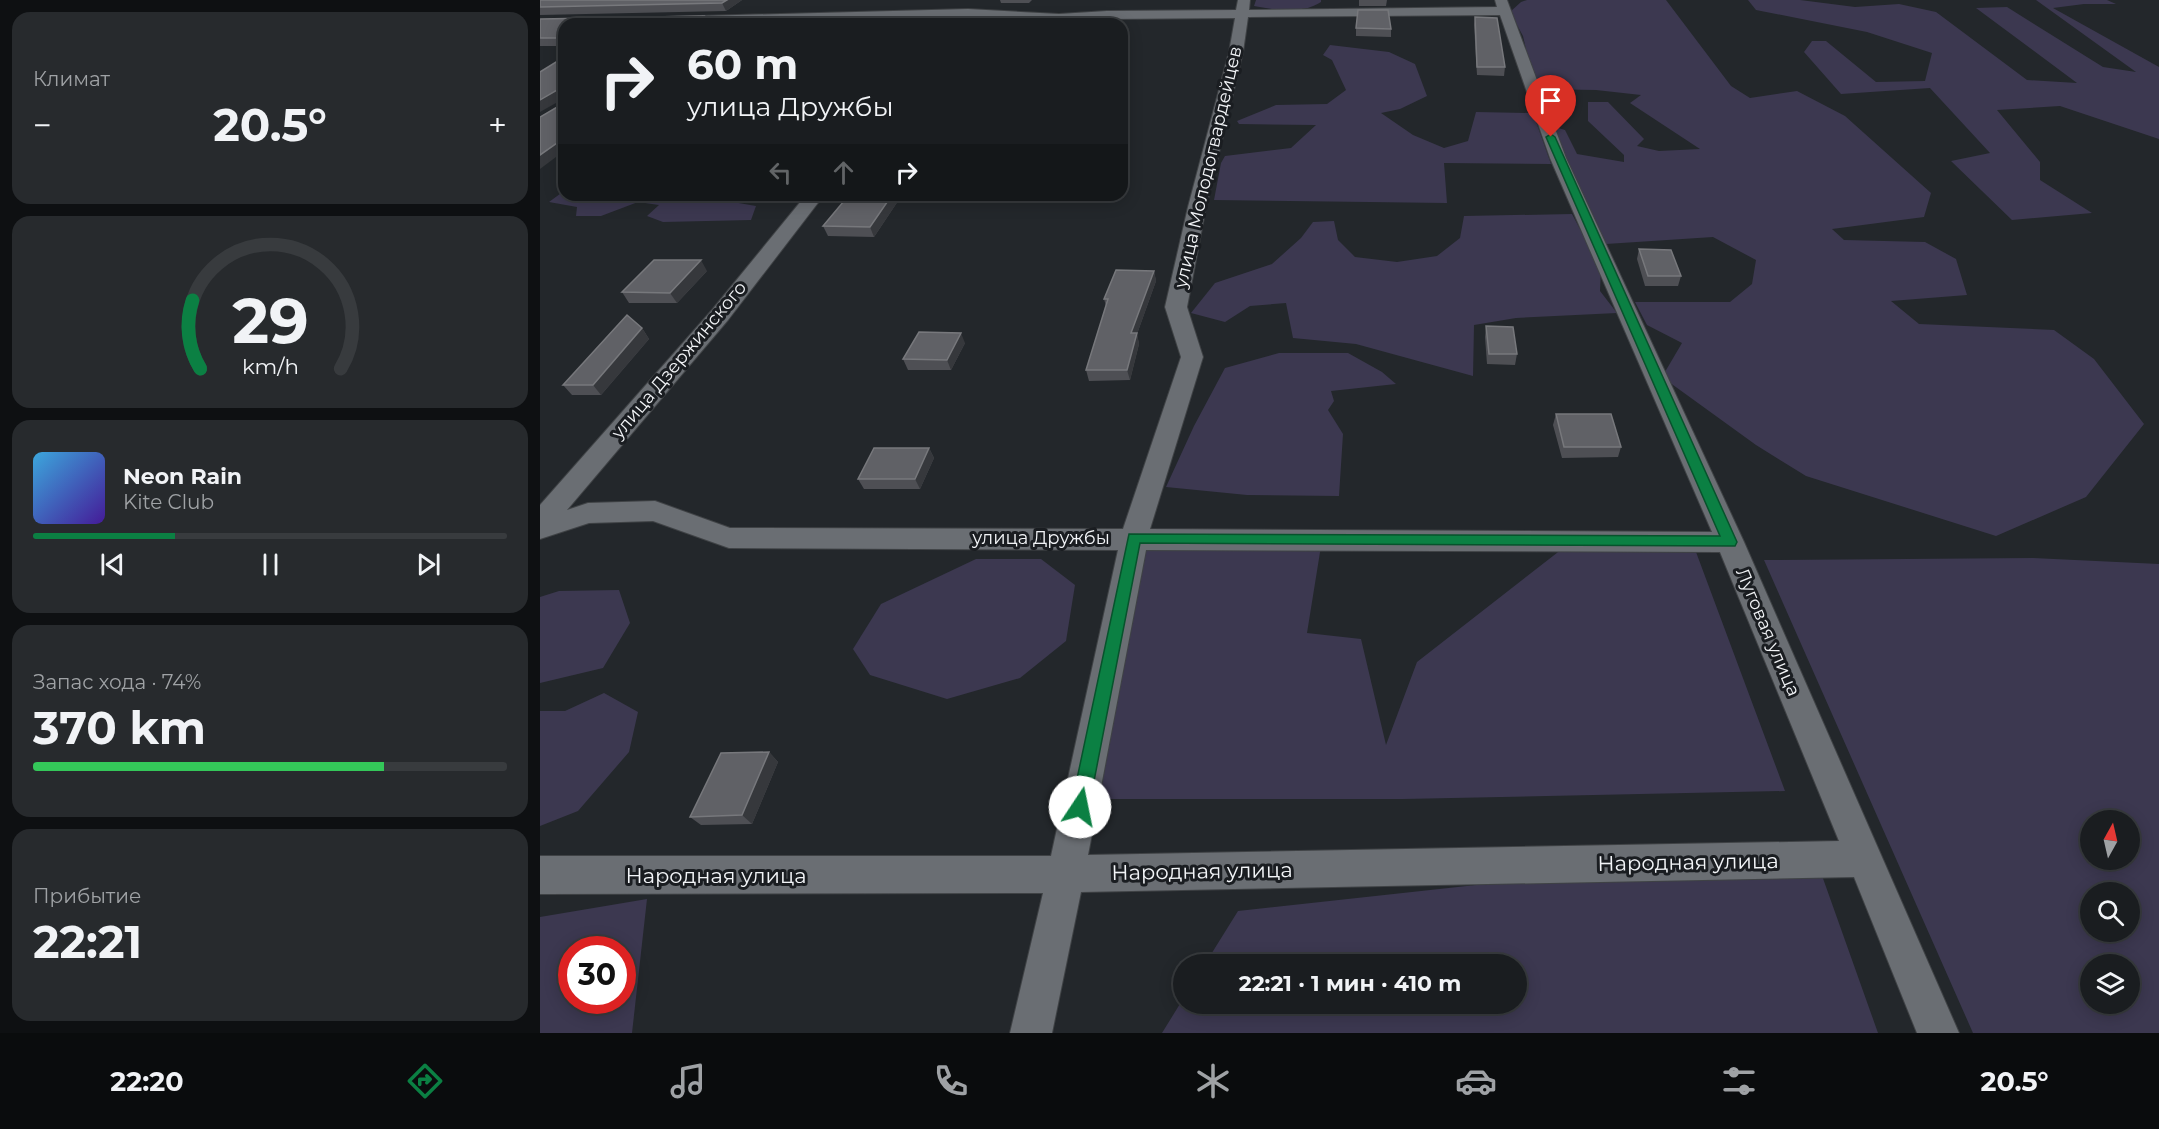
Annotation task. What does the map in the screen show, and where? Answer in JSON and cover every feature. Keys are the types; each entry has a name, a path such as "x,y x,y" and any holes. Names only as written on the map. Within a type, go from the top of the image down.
{"street":[{"path":"963,18 978,0"},
{"path":"809,18 968,13 1059,18 1242,7 1503,6"},
{"name":"Луговая улица","path":"1503,6 1558,158 1730,542 1938,1033"},
{"path":"687,18 702,7"},
{"name":"улица Молодогвардейцев","path":"1031,1033 1066,874 1134,538 1192,357 1176,307 1197,207 1236,52 1242,7"},
{"name":"улица Дзержинского","path":"540,523 720,315 810,201"},
{"name":"улица Дружбы","path":"540,529 588,513 655,511 729,538 1730,542"},
{"name":"Народная улица","path":"540,875 1066,874 1865,859"}],"shaded area":[{"path":"1256,0 1321,0 1321,2 1306,8 1288,10 1254,6"},
{"path":"1527,0 1666,0 1731,86 1750,98 1797,91 1845,116 1931,193 1924,217 1832,229 1844,240 1925,242 1956,259 1967,295 1891,301 1919,324 2054,330 2094,359 2144,424 2086,497 1996,536 1806,476 1756,445 1662,377 1682,343 1647,325 1635,302 1730,302 1752,284 1756,260 1713,237 1606,244 1548,125 1565,130 1577,154 1624,162 1624,155 1588,121 1588,102 1608,102 1644,139 1637,146 1659,151 1700,149 1630,103 1641,95 1596,90 1535,89 1523,36 1510,12 1521,2"},
{"path":"1748,0 1800,0 1855,7 1899,4 1936,12 2027,80 2077,83 1976,8 2007,7 2103,67 2136,72 2036,0 2107,0 2116,4 2084,4 2053,8 2159,67 2159,139 2060,106 1997,110 2040,162 2040,180 2092,213 2012,220 1951,161 1990,153 1930,88 1841,94 1804,52 1812,41 1826,41 1876,82 1925,81 1932,53 1867,32 1756,10"},
{"path":"882,17 950,17 869,18"},
{"path":"1330,45 1389,52 1415,64 1427,96 1400,109 1381,113 1413,135 1444,148 1468,141 1476,112 1533,113 1551,164 1444,163 1447,203 1214,200 1221,163 1225,156 1291,148 1316,125 1239,124 1237,121 1276,105 1327,104 1346,90 1332,60 1323,55"},
{"path":"558,195 558,201 727,201 756,206 751,220 663,222 647,216 659,205 638,202 601,216 576,216 577,207 549,202"},
{"path":"1572,214 1601,269 1600,291 1617,313 1516,318 1474,325 1473,376 1356,344 1293,338 1286,303 1250,306 1225,322 1191,313 1215,283 1272,264 1301,238 1313,222 1334,221 1338,240 1355,257 1397,262 1437,256 1460,238 1464,216"},
{"path":"1279,353 1348,353 1382,372 1396,384 1331,391 1334,401 1328,410 1343,434 1339,496 1247,495 1166,487 1194,426 1225,368"},
{"path":"1137,546 1321,546 1307,633 1361,639 1386,745 1417,662 1562,549 1696,552 1785,791 1403,799 1096,799"},
{"path":"2033,558 2159,564 2159,1033 1973,1033 1764,560"},
{"path":"976,559 1041,559 1075,585 1066,641 1020,678 947,699 870,675 853,649 881,604"},
{"path":"619,590 630,623 603,668 540,683 540,597 559,591"},
{"path":"604,693 638,712 629,752 578,811 540,826 540,711 565,711"},
{"path":"1820,870 1878,1033 1162,1033 1174,1014 1527,1014 1527,954 1211,954 1238,911 1476,885"},
{"path":"647,899 636,997 636,936 558,936 558,1014 634,1014 632,1033 540,1033 540,917"}],"building":[{"path":"540,0 727,0 722,3 540,7"},
{"path":"1358,10 1388,10 1391,29 1356,28"},
{"path":"703,16 700,18 594,18"},
{"path":"1475,17 1497,18 1505,67 1477,67"},
{"path":"540,19 558,19 558,38 540,38"},
{"path":"558,61 558,90 540,100 540,72"},
{"path":"558,107 558,142 540,155 540,117"},
{"path":"844,201 888,201 870,227 823,226"},
{"path":"1639,249 1671,250 1681,276 1648,276"},
{"path":"654,260 701,260 670,293 622,292"},
{"path":"1116,270 1154,271 1131,333 1137,333 1127,370 1086,370 1108,299 1104,299"},
{"path":"627,315 642,328 593,385 563,385"},
{"path":"1486,326 1513,327 1517,354 1489,354"},
{"path":"919,332 961,333 947,360 903,359"},
{"path":"1556,414 1611,414 1621,447 1564,447"},
{"path":"874,448 929,448 915,479 858,479"},
{"path":"769,752 742,815 690,817 721,753"}],"route":[{"path":"1080,807 1134,538 1730,542 1558,158 1551,137"}]}
